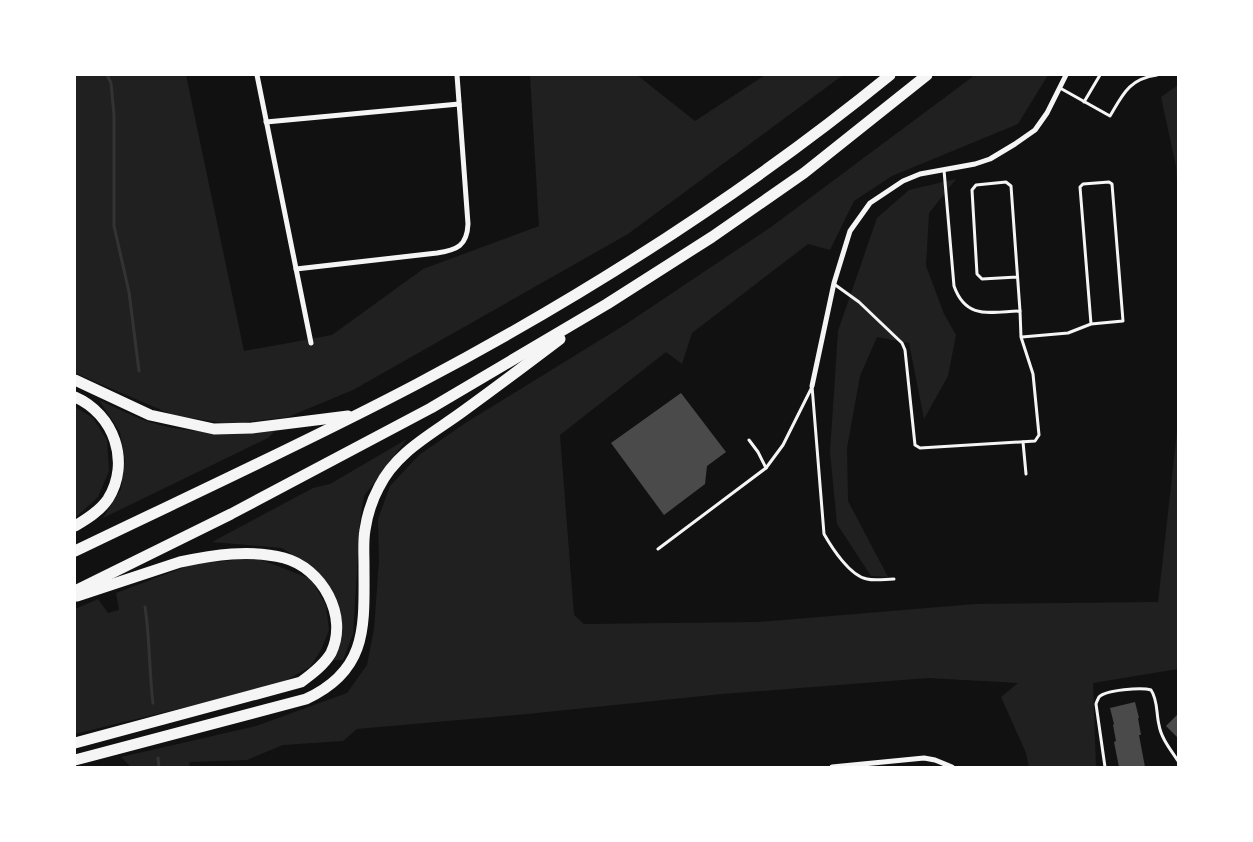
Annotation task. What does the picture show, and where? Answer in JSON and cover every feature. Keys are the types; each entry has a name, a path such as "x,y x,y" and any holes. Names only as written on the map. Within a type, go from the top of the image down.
{"highway":[{"path":"75,550 356,415 513,331 622,266 712,207 792,150 890,75"},
{"path":"75,591 230,514 431,408 607,304 712,236 804,173 927,75"},
{"path":"75,760 306,700 324,691 340,679 351,664 358,648 362,626 364,594 364,532 378,487 386,474 395,462 427,436 460,414 607,304"},
{"path":"75,380 150,415 214,429 252,428 356,415"},
{"path":"75,397 96,410 110,429 118,451 118,463 113,488 107,500 89,517 75,526"},
{"path":"75,597 180,562 198,558 235,554 268,556 284,558 309,571 314,576 328,594 335,611 337,627 331,652 318,669 301,682 75,743"}],"street":[{"path":"257,75 311,343"},
{"path":"296,269 437,253 454,250 462,243 467,235 468,224 457,75"},
{"path":"812,386 834,283 850,231 870,202 903,181 920,174 975,164 990,159 1022,139 1035,130 1047,113 1066,75"},
{"path":"266,122 459,104"},
{"path":"832,767 919,759 935,760 952,767"}],"lane":[{"path":"1084,102 1100,75"},
{"path":"1060,88 1110,116 1126,90 1143,77 1157,75"},
{"path":"944,170 954,286 959,299 969,308 980,313 1020,311"},
{"path":"834,283 859,302 902,343 905,350 915,445 920,448 1035,441 1039,435 1033,374 1021,337 1011,186 1006,182 976,185 972,190 977,274 982,279 1017,277"},
{"path":"1021,337 1068,333 1091,324 1123,321 1112,184 1109,182 1083,184 1080,187 1091,324"},
{"path":"658,549 766,468 782,445 812,386"},
{"path":"812,386 824,534 834,552 859,577 867,579 894,579"},
{"path":"750,440 766,468"},
{"path":"1023,442 1026,474"},
{"path":"1105,767 1096,704 1099,697 1105,693 1143,688 1151,690 1155,696 1162,735 1178,761"}],"shaded area":[{"path":"75,75 186,75 244,351 332,335 423,269 539,226 530,75 637,75 695,121 765,75 843,75 628,234 353,390 288,417 230,424 173,415 75,373"},
{"path":"975,75 1048,75 1018,124 892,176 854,201 830,250 808,244 692,333 682,364 666,352 560,435 574,615 584,624 758,622 975,604 1158,602 1178,423 1178,669 1093,683 1096,767 1029,767 1026,753 1001,697 1018,683 928,678 722,694 357,729 343,741 283,745 247,760 190,762 189,767 131,767 121,757 256,726 347,693 367,665 374,629 379,561 378,519 390,486 419,455 467,422 626,324 771,227"},
{"path":"1178,85 1178,200 1176,166 1161,97"},
{"path":"956,179 929,213 926,266 944,314 956,335 948,376 924,419 909,343 877,337 860,376 847,448 848,501 888,577 871,576 837,524 830,452 838,331 877,218 909,190"},
{"path":"99,400 144,420 174,428 217,432 275,431 268,438 103,518 121,489 125,461 120,432"},
{"path":"75,407 93,418 107,440 109,471 98,497 75,518"},
{"path":"407,439 364,496 360,521 353,634 343,660 331,660 342,628 333,592 313,568 282,548 212,542 313,488 330,484"},
{"path":"257,558 311,579 326,605 329,630 321,650 310,667 285,681 75,734 75,609 98,599 108,613 119,610 116,593 193,564"}],"building":[{"path":"681,393 726,452 707,466 705,484 664,515 611,443"},
{"path":"1135,702 1139,718 1141,735 1139,735 1145,767 1119,767 1114,742 1116,741 1114,724 1110,708"},
{"path":"1178,714 1178,738 1166,726"}],"waterway":[{"path":"107,75 111,83 114,115 114,226 129,292 139,371"},
{"path":"145,607 153,703"},
{"path":"158,758 159,767"}]}
